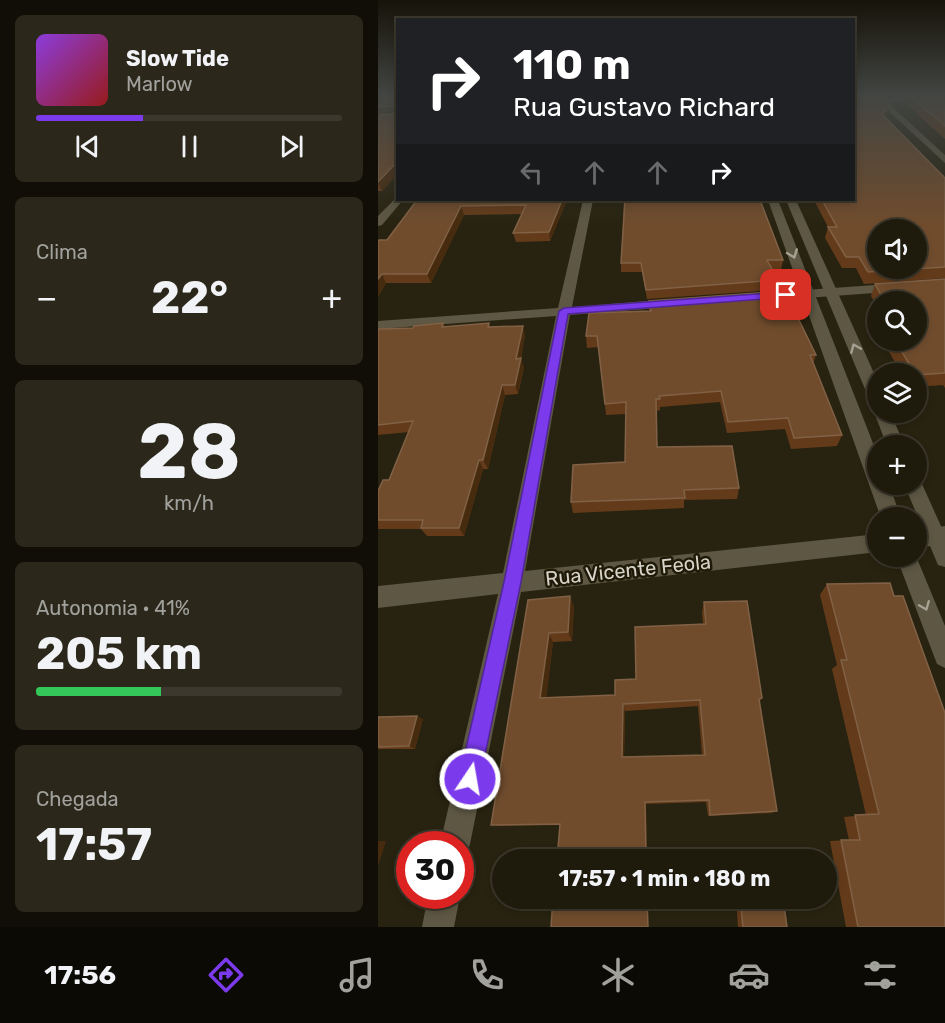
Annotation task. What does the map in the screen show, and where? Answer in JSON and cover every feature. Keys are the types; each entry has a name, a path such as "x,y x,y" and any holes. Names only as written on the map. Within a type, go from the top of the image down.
{"street":[{"path":"922,138 945,160"},
{"path":"378,223 396,201"},
{"path":"458,831 512,582 564,311 588,201"},
{"path":"773,201 867,453"},
{"path":"791,201 867,375"},
{"path":"750,298 945,284"},
{"path":"378,325 680,303"},
{"path":"917,495 932,537 945,558"},
{"name":"Rua Vicente Feola","path":"378,597 867,544"},
{"path":"910,567 945,656"},
{"path":"438,927 441,909"}],"building":[{"path":"378,138 396,138 396,163 378,182"},
{"path":"855,138 906,138 945,178 945,267 927,268 927,219 867,219 867,270 859,257 846,257 828,227 837,227 823,201 855,201"},
{"path":"416,201 562,201 549,232 513,233 526,205 461,206 427,274 382,274 378,279 378,242 387,240"},
{"path":"625,201 760,201 783,260 767,260 778,280 646,290 641,263 621,263"},
{"path":"945,279 945,373 927,374 927,363 909,363 901,351 927,351 927,291 879,291 875,284"},
{"path":"785,291 816,355 810,355 842,435 794,438 788,418 728,422 721,391 659,396 660,399 656,399 657,447 732,446 739,488 684,490 685,498 571,502 573,465 625,462 626,402 605,404 597,336 586,336 589,313 651,311 649,301"},
{"path":"443,323 442,327 489,323 488,327 523,326 516,359 521,358 515,385 502,385 483,460 479,460 459,528 421,528 423,520 378,520 378,491 383,480 389,480 413,421 378,425 378,329 413,328 414,326"},
{"path":"890,583 894,596 903,596 945,713 945,927 858,927 841,840 860,840 855,815 879,814 841,660 847,660 827,584"},
{"path":"570,596 568,632 549,633 540,698 615,695 615,680 636,679 635,627 706,624 704,602 747,601 762,698 759,699 777,811 710,815 709,800 645,802 646,849 558,849 560,824 491,825 528,600","holes":["700,700 705,755 622,757 623,704"]},
{"path":"417,716 409,746 378,747 378,717"},
{"path":"552,909 647,909 648,927 551,927"},
{"path":"741,909 785,909 787,927 743,927"}],"route":[{"path":"470,779 512,582 564,311 786,295"}]}
